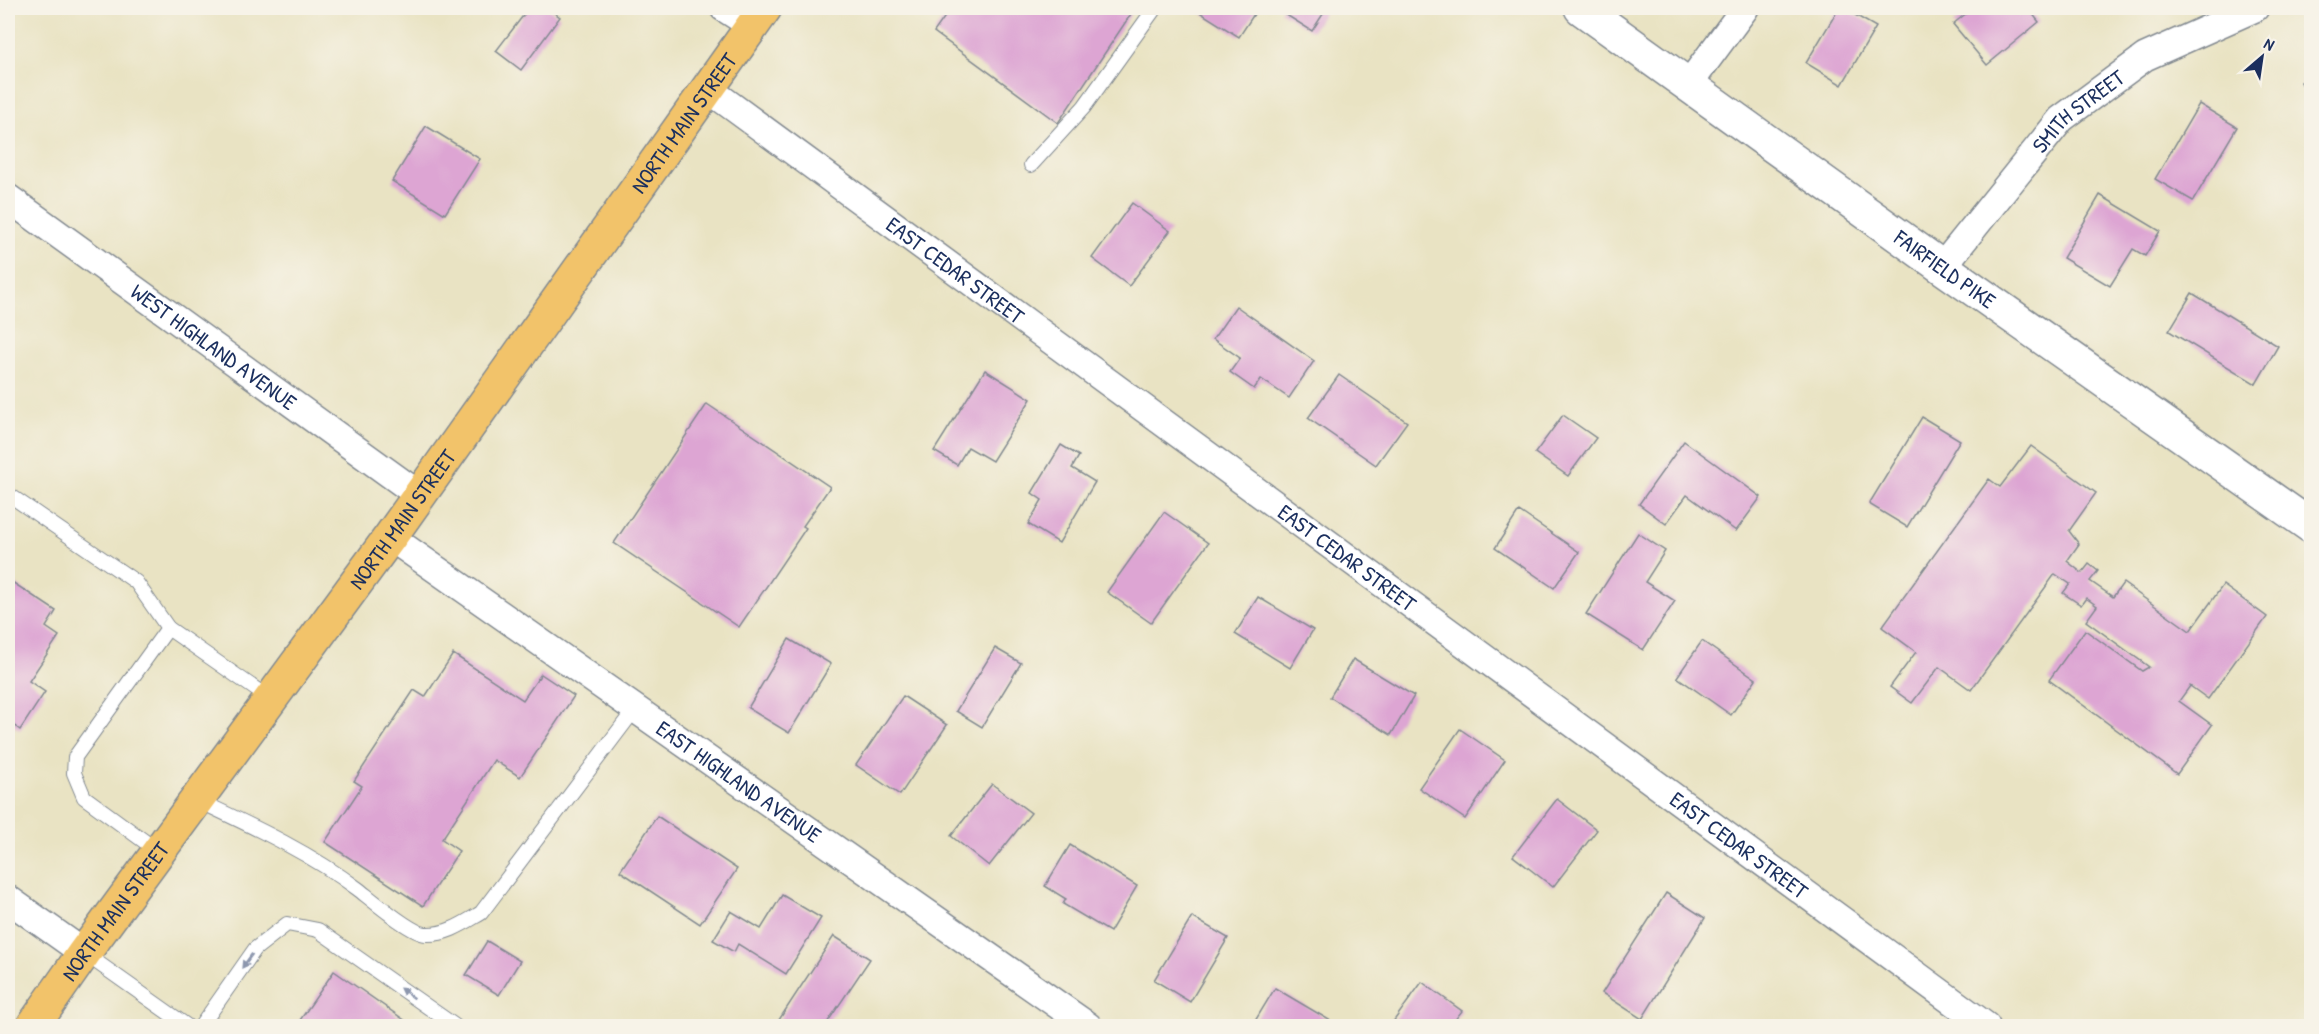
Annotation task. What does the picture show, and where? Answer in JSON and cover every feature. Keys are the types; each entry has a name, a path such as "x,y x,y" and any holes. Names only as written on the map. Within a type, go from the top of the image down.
{"main road":[{"name":"NORTH MAIN STREET","path":"33,1026 84,953 390,537 758,17"}],"street":[{"path":"724,8 758,17"},
{"name":"FAIRFIELD PIKE","path":"1581,8 1942,267 2312,527"},
{"path":"1689,84 1745,8"},
{"name":"SMITH STREET","path":"1942,267 2061,119 2145,57 2255,8"},
{"name":"EAST CEDAR STREET","path":"707,88 1986,1026"},
{"name":"WEST HIGHLAND AVENUE","path":"8,198 419,495"},
{"name":"EAST HIGHLAND AVENUE","path":"390,537 1089,1026"},
{"path":"8,899 84,953"}],"lane":[{"path":"1031,165 1084,107 1155,8"},
{"path":"8,494 135,582 168,628 270,699"},
{"path":"159,852 84,797 74,773 75,757 168,628"},
{"path":"197,800 280,840 350,884 401,922 424,935 450,931 482,913 635,709"},
{"path":"201,1026 255,949 287,924 318,930 455,1026"},
{"path":"84,953 187,1026"}],"building":[{"path":"529,8 547,8 560,17 521,70 496,51"},
{"path":"951,8 1135,8 1058,123 934,32"},
{"path":"1193,8 1258,8 1239,37"},
{"path":"1283,8 1327,8 1312,31 1280,11"},
{"path":"1839,8 1843,8 1876,27 1842,85 1806,63"},
{"path":"1973,8 2037,8 2031,12 2039,22 1987,65 1953,24"},
{"path":"2312,76 2312,102 2301,82"},
{"path":"2199,104 2237,127 2193,201 2155,179"},
{"path":"426,126 480,159 445,214 392,181"},
{"path":"2100,195 2160,231 2145,256 2133,249 2110,286 2063,258"},
{"path":"1132,203 1170,231 1129,286 1092,258"},
{"path":"2192,293 2278,346 2256,384 2169,331"},
{"path":"1236,306 1314,361 1289,398 1261,379 1254,389 1230,372 1240,358 1213,339"},
{"path":"985,370 1031,399 992,461 968,447 957,465 934,451"},
{"path":"1339,375 1407,422 1376,465 1308,418"},
{"path":"707,404 830,487 803,526 806,528 739,627 614,543"},
{"path":"1563,415 1596,438 1568,476 1535,453"},
{"path":"1922,417 1960,440 1907,527 1869,504"},
{"path":"1684,441 1761,497 1736,531 1687,495 1666,524 1639,504"},
{"path":"1061,445 1079,456 1072,468 1095,482 1059,543 1028,524 1042,500 1032,493"},
{"path":"2031,446 2096,493 2069,531 2079,544 2067,561 2082,573 2089,564 2098,571 2090,581 2113,597 2123,583 2190,631 2223,585 2267,617 2208,699 2190,686 2179,701 2212,725 2177,774 2049,680 2085,630 2142,671 2149,667 2086,621 2097,606 2086,598 2081,605 2063,593 2070,584 2055,574 1971,690 1939,667 1912,703 1890,687 1916,652 1882,627 1989,479 2000,487"},
{"path":"1519,511 1579,552 1554,588 1495,548"},
{"path":"1164,512 1208,543 1151,623 1107,592"},
{"path":"1638,533 1665,551 1645,582 1675,601 1643,650 1586,614"},
{"path":"12,582 56,611 46,627 59,636 29,681 45,692 20,730 8,721 8,587"},
{"path":"1258,597 1313,630 1290,668 1235,634"},
{"path":"789,639 831,664 789,733 748,708"},
{"path":"1702,641 1756,679 1731,715 1677,677"},
{"path":"995,648 1021,663 982,727 956,711"},
{"path":"453,654 523,700 541,674 574,696 520,777 494,760 442,839 459,851 423,906 325,842 362,786 354,781 414,690 425,697"},
{"path":"1353,659 1414,696 1391,735 1330,697"},
{"path":"903,696 947,725 900,795 856,765"},
{"path":"1460,729 1505,760 1465,819 1419,788"},
{"path":"992,784 1031,813 989,866 951,836"},
{"path":"1557,799 1597,830 1553,887 1513,856"},
{"path":"657,816 737,869 700,924 620,871"},
{"path":"1070,845 1137,886 1110,932 1063,904 1066,899 1045,886"},
{"path":"1666,893 1705,918 1642,1019 1602,993"},
{"path":"782,895 821,918 786,974 738,944 734,952 713,940 731,911 761,929"},
{"path":"1192,917 1228,938 1190,1002 1154,980"},
{"path":"834,936 870,959 825,1026 775,1026"},
{"path":"487,941 520,961 499,995 466,975"},
{"path":"334,971 413,1026 303,1026 298,1023"},
{"path":"1422,982 1462,1011 1450,1026 1390,1026"},
{"path":"1275,988 1336,1024 1335,1026 1252,1026"}]}
